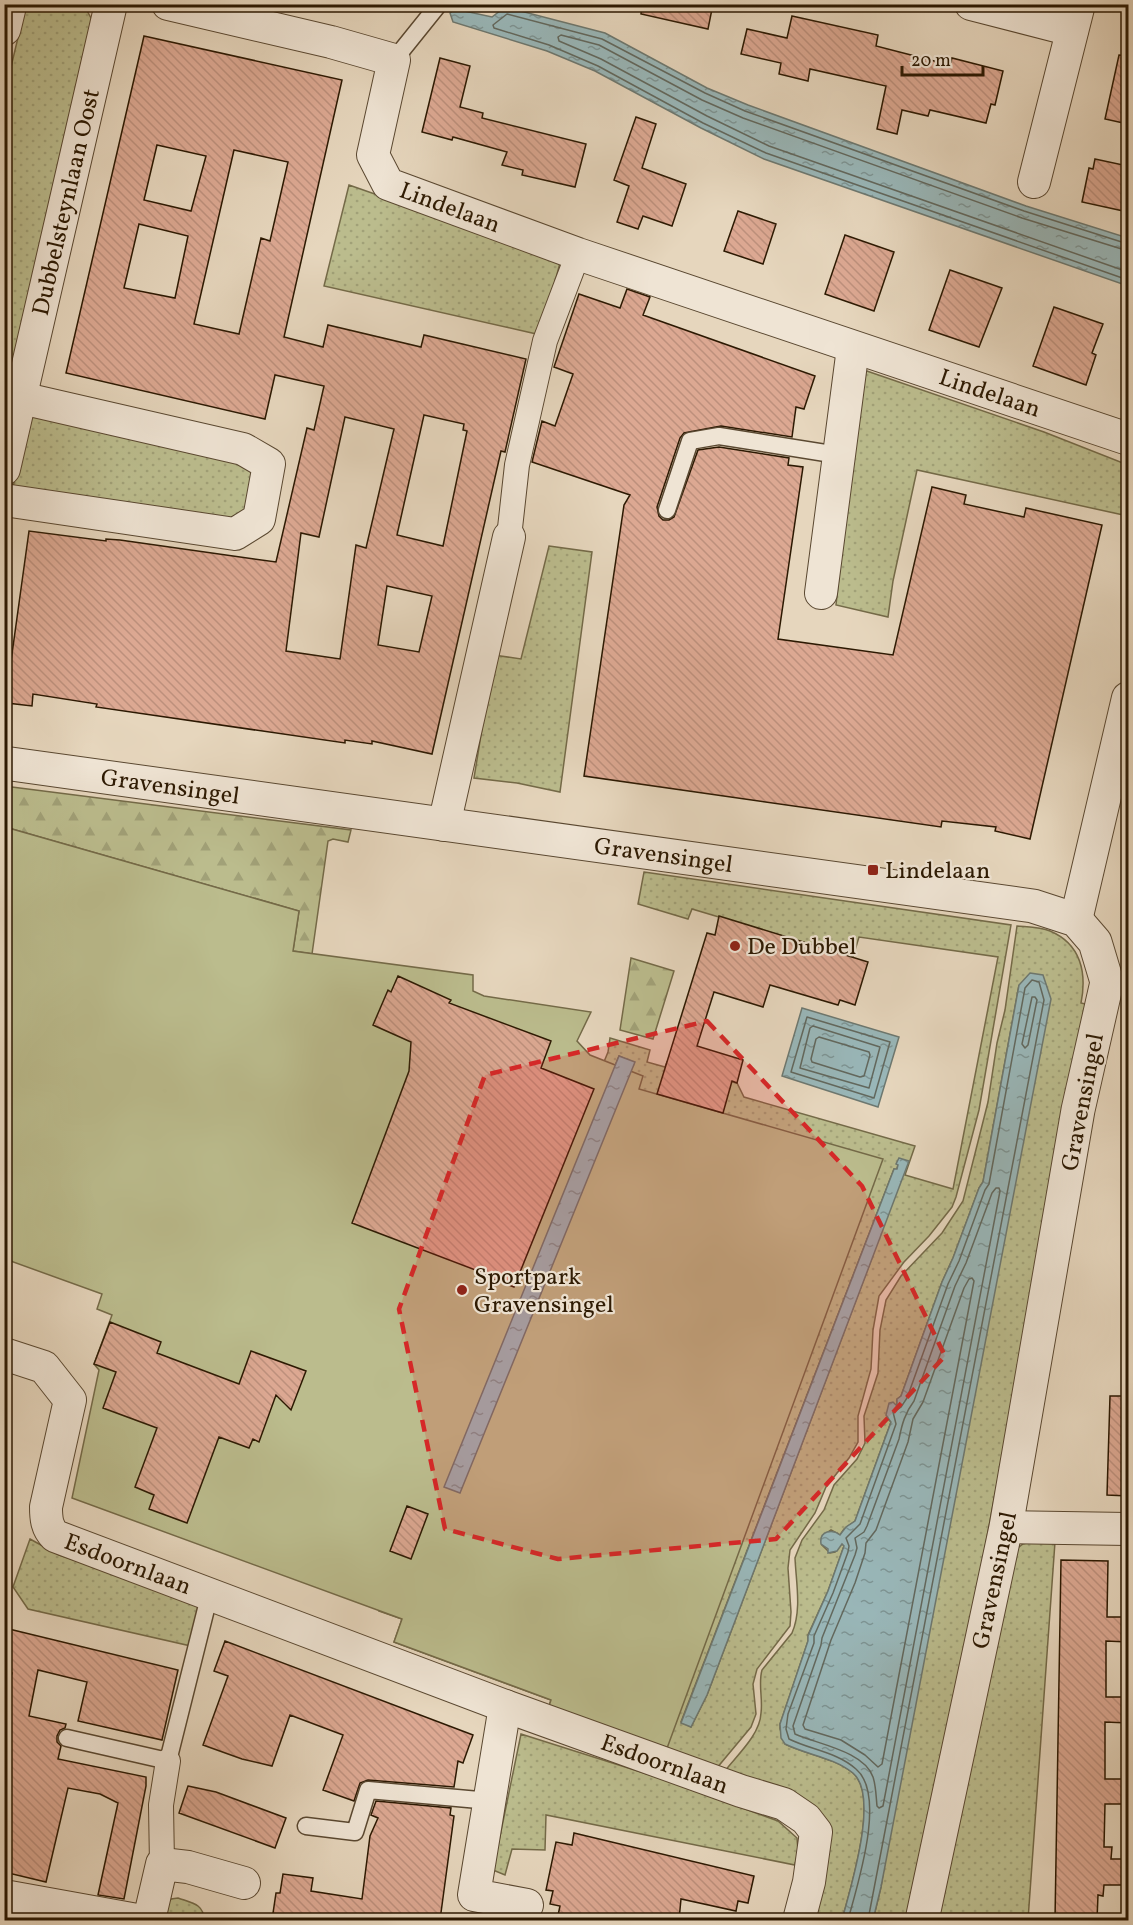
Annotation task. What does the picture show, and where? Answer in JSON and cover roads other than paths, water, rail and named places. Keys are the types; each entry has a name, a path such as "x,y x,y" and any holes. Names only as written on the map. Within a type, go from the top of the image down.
{"street":[{"path":"4,29 10,4"},
{"name":"Dubbelsteynlaan Oost","path":"4,469 111,4"},
{"path":"168,4 331,42 394,60"},
{"path":"971,4 1076,17 1034,182"},
{"name":"Lindelaan","path":"394,60 373,155 388,184 578,254 1128,439"},
{"path":"444,825 509,537 517,465 545,341 578,254"},
{"path":"821,593 854,348"},
{"path":"4,500 235,534 259,519 269,464 243,449 21,398"},
{"path":"1076,920 1128,698"},
{"name":"Gravensingel","path":"4,763 1033,906 1076,920 1095,942 1107,982 1078,1110 1005,1527 922,1920"},
{"name":"Esdoornlaan","path":"4,1354 44,1367 70,1400 46,1507 49,1530 63,1540 210,1593 505,1706 741,1791 784,1804 806,1819 816,1832 809,1882 799,1920"},
{"path":"1005,1527 1128,1529"},
{"path":"505,1706 474,1895 527,1905"},
{"path":"149,1920 162,1864 161,1804 168,1761"},
{"path":"162,1864 188,1867 244,1882"},
{"path":"4,1896 137,1920"}],"lane":[{"path":"394,60 439,4"},
{"path":"667,510 690,441 719,436 838,455"},
{"name":"Esdoornlaan","path":"168,1761 210,1593"},
{"path":"67,1738 168,1761"},
{"path":"306,1826 355,1832 368,1790 490,1801"}],"water":[{"path":"505,7 605,33 707,88 748,105 1026,206 1128,238 1128,286 764,159 595,71 547,51 453,22 450,13 455,9 492,17"},
{"path":"1030,973 1043,975 1051,999 881,1887 873,1920 842,1920 861,1844 864,1801 861,1785 853,1773 845,1768 785,1744 781,1738 780,1724 808,1636 828,1591 844,1546 842,1544 837,1551 828,1553 828,1549 821,1544 822,1536 827,1532 840,1535 855,1521 891,1422 886,1415 889,1403 893,1402 897,1406 897,1399 901,1396 942,1282 983,1182 1019,985"},
{"path":"802,1008 899,1037 878,1107 782,1076"},
{"path":"619,1056 635,1062 460,1493 444,1487"},
{"path":"899,1158 909,1161 707,1695 691,1727 681,1723 894,1169 897,1169 896,1164"}],"place":[{"name":"Lindelaan","path":"873,870"},
{"name":"De Dubbel","path":"735,946"},
{"name":"Sportpark Gravensingel","path":"462,1290"}]}
